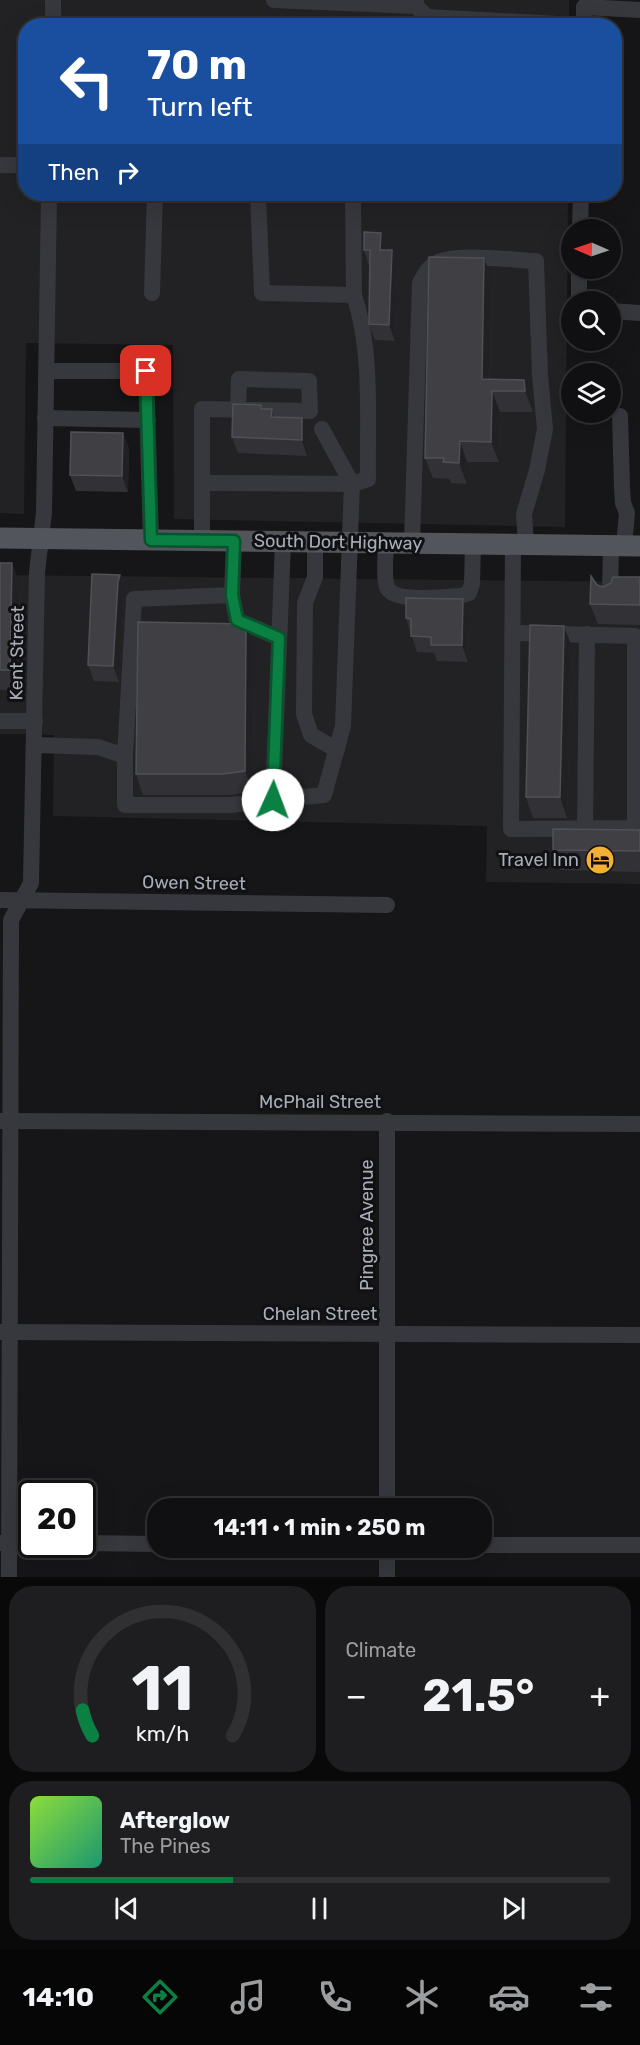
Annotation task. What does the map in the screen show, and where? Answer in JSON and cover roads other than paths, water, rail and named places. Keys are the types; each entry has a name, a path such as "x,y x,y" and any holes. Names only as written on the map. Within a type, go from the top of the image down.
{"main road":[{"name":"South Dort Highway","path":"0,538 625,546"}],"street":[{"path":"53,0 53,18"},
{"path":"274,0 416,3 427,17 446,18"},
{"path":"584,18 584,7 640,10"},
{"path":"0,165 18,165"},
{"name":"Kent Street","path":"9,1577 4,1543 5,1121 11,920 31,883 37,572 42,539 49,201"},
{"path":"152,293 155,201"},
{"path":"258,201 262,292 354,295"},
{"path":"203,483 352,484 368,479 367,376 360,314 354,295 353,201"},
{"path":"580,219 581,201"},
{"path":"412,543 420,283 427,270 438,262 458,258 536,261 544,429 537,470 524,514 520,545 513,633 511,829 635,828 635,636 608,629 587,634 513,633"},
{"path":"621,312 640,313"},
{"path":"46,371 146,371 151,540"},
{"path":"202,541 202,409 238,410 310,411 309,381 239,379 238,410"},
{"path":"45,418 148,420"},
{"path":"610,597 625,546 627,513 623,503 620,423"},
{"path":"232,595 134,599 125,756 125,805 231,805 324,795 343,726 352,484 322,429"},
{"path":"234,541 232,595 237,620 279,638"},
{"path":"273,800 283,542"},
{"path":"315,542 315,577 305,603 304,714 311,735 337,750"},
{"path":"386,543 386,586 391,594 401,597 460,596 469,593 472,584 473,544"},
{"path":"585,829 587,634"},
{"path":"0,721 35,721"},
{"path":"35,746 98,747 125,756"},
{"name":"Owen Street","path":"0,900 387,905"},
{"name":"McPhail Street","path":"5,1121 640,1124"},
{"name":"Pingree Avenue","path":"387,1122 387,1498"},
{"name":"Chelan Street","path":"5,1332 640,1335"},
{"path":"96,1543 147,1544"},
{"path":"492,1545 640,1545"},
{"path":"387,1558 387,1577"}],"place":[{"name":"Travel Inn","path":"600,860"}]}
